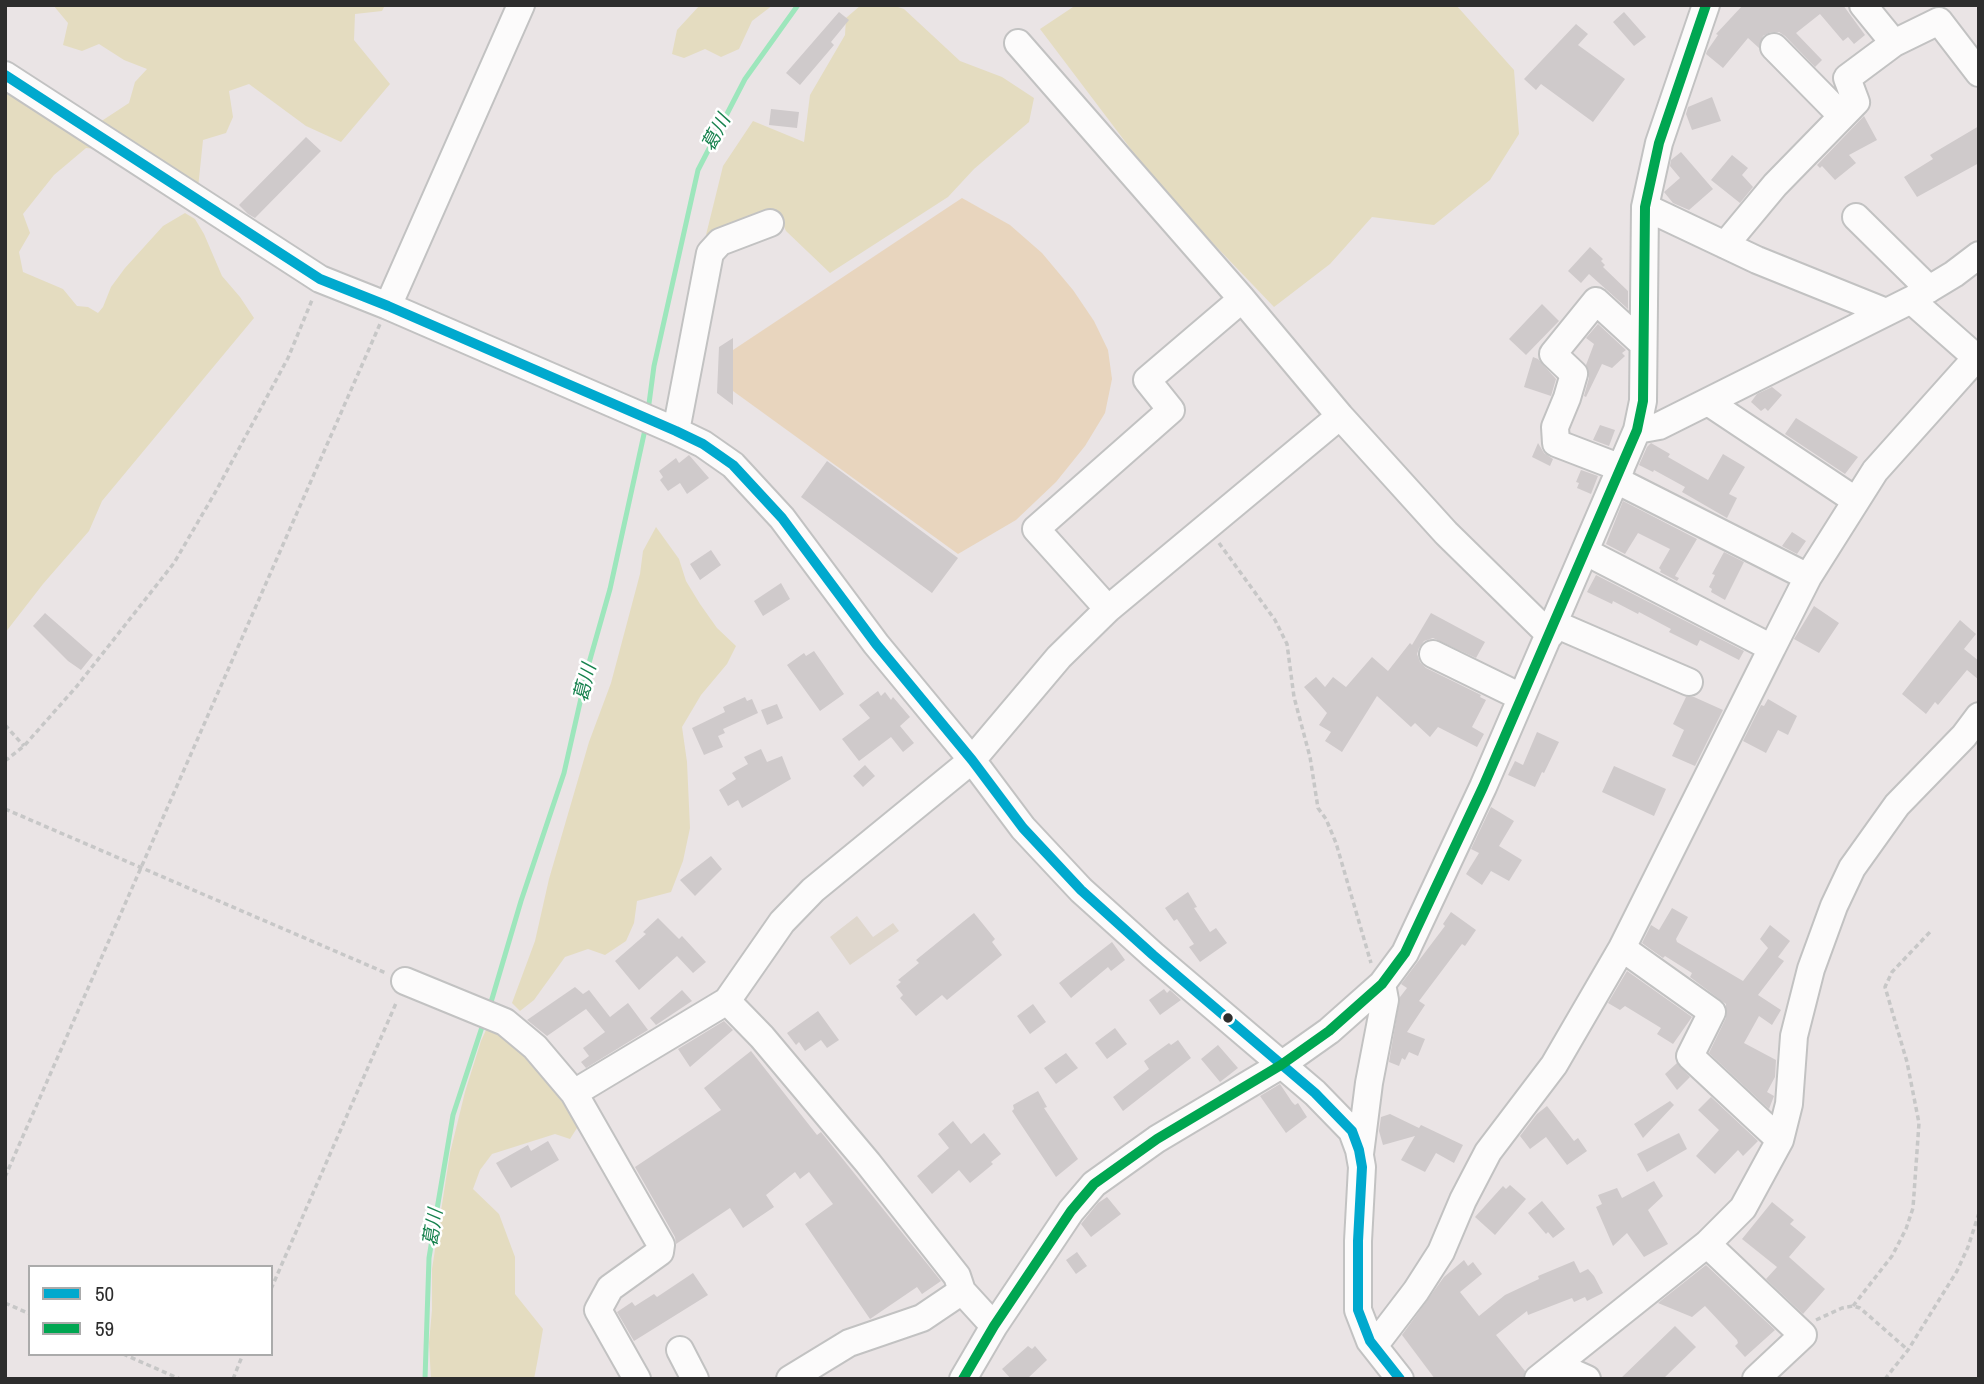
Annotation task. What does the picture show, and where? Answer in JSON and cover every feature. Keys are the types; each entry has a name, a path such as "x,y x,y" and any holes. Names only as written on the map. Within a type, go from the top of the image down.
{"street":[{"path":"388,306 521,5"},
{"path":"963,1379 994,1325 1071,1211 1094,1184 1157,1139 1281,1065 1338,1024 1382,984 1405,953 1483,787 1637,430 1643,401 1645,207 1660,143 1706,5"},
{"path":"1863,5 1894,43"},
{"path":"1726,245 1775,184 1856,102 1847,78 1894,43 1939,21 1979,73"},
{"path":"1018,43 1242,299 1340,416 1446,533 1552,629 1689,682"},
{"path":"1774,47 1842,116"},
{"path":"5,75 320,279 671,429 703,444 733,465 782,518 876,643 972,760 1023,828 1081,890 1315,1093 1352,1131 1362,1167 1358,1241 1359,1310 1363,1326 1374,1346 1400,1379"},
{"path":"1645,207 1726,245 1886,312"},
{"path":"1374,1346 1416,1292 1441,1252 1463,1200 1489,1152 1554,1065 1622,948 1808,576 1875,471 1978,359 1856,217"},
{"path":"671,429 710,253 720,242 770,223"},
{"path":"1637,430 1659,426 1886,312 1954,274 1979,255"},
{"path":"1108,609 1037,530 1171,410 1147,380 1242,299"},
{"path":"1643,344 1596,302 1553,354 1574,374 1555,427 1556,443 1808,576"},
{"path":"1708,402 1855,500"},
{"path":"574,1093 727,1001 782,922 813,890 972,760 1059,656 1108,609 1340,416"},
{"path":"1586,552 1772,648"},
{"path":"1433,654 1521,697"},
{"path":"1547,1372 1707,1244 1743,1208 1780,1140 1789,1104 1794,1036 1811,970 1834,906 1852,868 1897,805 1964,736 1979,716"},
{"path":"1622,948 1712,1012 1689,1056 1780,1140"},
{"path":"405,981 505,1022 526,1038 574,1093 660,1245 660,1252 610,1287 598,1310 637,1379"},
{"path":"1360,1156 1369,1083 1385,1000 1382,984"},
{"path":"727,1001 762,1037 868,1163 957,1276 962,1291 994,1325"},
{"path":"1707,1244 1803,1335 1756,1379"},
{"path":"790,1379 849,1343 922,1318 962,1291"},
{"path":"680,1350 695,1379"},
{"path":"1547,1372 1587,1379"}],"path":[{"path":"5,761 24,746 85,676 174,563 288,358 320,279"},
{"path":"5,1177 388,306"},
{"path":"1208,527 1275,620 1287,644 1294,697 1310,757 1318,808 1326,818 1336,843 1370,961 1382,984"},
{"path":"5,725 24,746"},
{"path":"5,809 405,981 273,1284"},
{"path":"1853,1306 1892,1256 1913,1208 1919,1123 1915,1093 1885,987 1892,972 1930,932"},
{"path":"1885,1379 1908,1350 1957,1271 1979,1213"},
{"path":"5,1303 28,1313"},
{"path":"1799,1330 1819,1318 1853,1306 1868,1315 1908,1350"},
{"path":"128,1356 180,1379"},
{"path":"233,1379 242,1356"}],"shaded area":[{"path":"53,5 385,5 382,11 355,14 354,40 390,84 341,142 306,126 249,84 229,91 233,117 226,133 203,140 198,188 105,150 86,148 54,175 23,214 30,233 19,252 23,272 63,289 77,306 88,307 98,313 111,287 125,268 163,226 185,213 195,219 222,276 254,318 102,501 89,531 5,633 5,83 100,122 129,103 135,82 147,69 124,60 99,44 82,51 63,45 68,23"},
{"path":"700,5 773,5 752,21 739,49 721,57 705,49 684,58 672,54 677,30"},
{"path":"861,5 892,5 904,9 960,61 1002,77 1034,98 1029,122 974,169 948,197 830,273 786,231 777,212 706,235 723,166 753,121 804,142 810,95 845,35 846,18"},
{"path":"1076,5 1456,5 1514,70 1519,134 1490,180 1434,225 1372,217 1330,264 1274,307 1161,189 1040,29"},
{"path":"962,198 1010,225 1042,253 1073,290 1094,321 1108,350 1112,379 1105,413 1085,446 1056,482 1016,520 958,554 733,391 733,350"},
{"path":"656,527 679,559 686,581 700,604 717,628 736,646 727,664 701,695 682,727 687,762 690,828 683,861 671,892 637,901 634,923 626,941 605,955 588,949 565,957 534,1000 520,1011 512,1003 535,941 549,879 589,742 611,683 640,574 643,551"},
{"path":"857,916 873,937 893,923 899,931 850,965 830,937"},
{"path":"494,1023 512,1035 576,1112 577,1128 570,1139 555,1134 492,1154 480,1170 473,1189 499,1214 515,1257 515,1294 543,1329 538,1358 534,1379 431,1379 429,1343 432,1269 450,1153 481,1041 486,1030"}],"building":[{"path":"1743,5 1843,5 1865,35 1854,44 1848,37 1843,41 1820,14 1796,33 1822,60 1815,67 1785,36 1779,32 1771,32 1763,36 1759,48 1748,38 1723,68 1706,54 1718,35 1716,34"},
{"path":"839,12 849,20 831,42 834,45 800,85 786,73"},
{"path":"1624,12 1646,37 1634,46 1613,22"},
{"path":"1576,24 1588,34 1578,45 1625,79 1593,122 1541,84 1536,90 1524,79"},
{"path":"1712,97 1721,121 1692,130 1686,114 1688,107"},
{"path":"771,109 799,112 797,128 769,125"},
{"path":"1864,116 1877,140 1849,155 1856,163 1835,180 1822,166 1820,168 1817,165"},
{"path":"1979,126 1979,163 1917,197 1904,177 1933,159 1930,155"},
{"path":"306,137 321,151 255,218 248,214 239,205"},
{"path":"1681,152 1713,189 1689,210 1673,203 1664,192 1680,178 1670,166 1671,160"},
{"path":"1732,155 1748,168 1742,175 1753,187 1740,203 1711,180"},
{"path":"1590,247 1603,259 1603,267 1628,291 1628,309 1589,274 1581,283 1568,271"},
{"path":"1542,304 1559,321 1526,355 1509,339"},
{"path":"1598,324 1626,350 1622,353 1625,356 1612,368 1602,364 1586,397 1584,396 1589,378 1586,365 1594,344 1586,338"},
{"path":"733,338 733,405 717,393 719,347"},
{"path":"1533,357 1556,379 1551,396 1524,387"},
{"path":"1772,387 1782,395 1768,411 1765,408 1761,411 1751,402 1757,394"},
{"path":"1796,418 1858,457 1845,474 1785,434"},
{"path":"1600,425 1615,430 1609,446 1593,440"},
{"path":"1538,443 1544,453 1553,459 1550,466 1532,457"},
{"path":"1651,443 1670,454 1668,457 1708,480 1723,454 1745,467 1729,494 1737,498 1727,518 1682,492 1685,487 1639,465"},
{"path":"689,455 709,478 687,494 680,483 668,491 660,480 663,477 659,471 676,458 679,463"},
{"path":"827,461 958,558 932,593 801,497"},
{"path":"1581,470 1598,476 1591,494 1577,488 1579,483 1576,482"},
{"path":"1623,501 1697,539 1675,576 1679,578 1677,581 1660,572 1659,568 1670,549 1638,533 1625,554 1606,544"},
{"path":"1792,532 1806,541 1797,554 1782,546"},
{"path":"711,550 721,565 700,580 690,564"},
{"path":"1724,552 1744,562 1725,600 1711,592 1709,587 1715,575 1712,574"},
{"path":"1596,575 1744,651 1739,660 1700,640 1697,646 1639,612 1638,614 1613,601 1612,604 1587,592"},
{"path":"781,583 790,599 763,616 754,601"},
{"path":"1814,606 1839,623 1819,653 1794,639"},
{"path":"45,613 93,655 81,670 68,661 33,626"},
{"path":"1431,613 1485,642 1476,658 1433,638 1424,641 1417,654 1426,668 1486,700 1472,727 1484,734 1477,747 1438,727 1430,737 1415,723 1411,727 1377,696 1342,752 1325,741 1331,732 1319,725 1327,713 1304,687 1316,677 1325,687 1333,677 1346,687 1372,657 1388,671 1410,643 1412,645"},
{"path":"1960,620 1976,634 1964,649 1979,661 1979,680 1967,670 1938,705 1935,702 1926,714 1902,694"},
{"path":"814,651 844,694 820,711 787,665 804,653 806,656"},
{"path":"878,691 881,696 885,692 891,700 893,697 910,717 900,726 914,743 903,752 891,737 859,761 842,739 870,718 859,705"},
{"path":"745,697 747,701 752,699 758,713 723,729 725,733 718,736 723,747 704,755 692,728 725,712 723,707"},
{"path":"1686,697 1694,697 1723,710 1695,766 1672,756 1684,730 1673,724"},
{"path":"1768,699 1797,716 1788,735 1778,730 1766,753 1743,741 1761,705 1764,706"},
{"path":"777,704 783,718 767,725 761,710"},
{"path":"1537,732 1559,742 1535,787 1508,775 1515,761 1523,765"},
{"path":"761,749 767,762 782,756 791,779 742,808 738,800 728,806 719,790 736,779 732,773 748,764 744,757"},
{"path":"865,765 875,776 863,787 853,776"},
{"path":"1614,766 1666,789 1654,816 1602,792"},
{"path":"1491,807 1514,821 1499,846 1522,860 1509,881 1491,871 1482,885 1466,874 1479,853 1471,849"},
{"path":"711,856 722,869 695,896 680,880"},
{"path":"1188,892 1197,907 1194,908 1210,932 1216,928 1227,943 1200,962 1189,947 1194,944 1177,919 1174,921 1165,908"},
{"path":"1672,908 1688,917 1676,939 1677,942 1743,981 1768,948 1760,939 1770,925 1790,941 1778,957 1784,961 1758,995 1781,1010 1772,1025 1759,1016 1744,1043 1776,1060 1775,1077 1767,1092 1774,1096 1769,1109 1709,1053 1726,1018 1726,1004 1690,977 1692,973 1642,943 1651,925 1659,930"},
{"path":"1451,912 1476,930 1465,946 1462,944 1419,1001 1425,1005 1407,1032 1425,1039 1418,1056 1409,1052 1405,1060 1402,1058 1399,1066 1389,1062 1400,997 1407,988 1401,984 1445,926 1443,924"},
{"path":"974,913 995,939 992,942 1002,955 947,1000 942,995 916,1016 900,998 903,995 896,986 901,982 898,980 919,963 916,960"},
{"path":"658,918 679,939 682,936 706,962 693,973 677,956 639,990 615,961 646,934 643,932"},
{"path":"1112,942 1125,960 1111,971 1108,967 1071,998 1059,983"},
{"path":"1627,971 1692,1017 1673,1044 1657,1034 1661,1028 1625,1006 1620,1010 1608,1003"},
{"path":"575,987 583,994 589,990 610,1017 628,1003 648,1030 586,1068 581,1062 589,1056 583,1048 605,1032 586,1009 547,1036 527,1020"},
{"path":"1164,989 1167,993 1170,990 1181,1000 1160,1015 1149,1000"},
{"path":"682,990 692,1001 656,1025 650,1018"},
{"path":"1033,1004 1046,1022 1030,1034 1017,1016"},
{"path":"818,1011 839,1040 827,1048 821,1040 805,1051 799,1042 796,1045 787,1033"},
{"path":"724,1021 733,1030 690,1067 678,1049"},
{"path":"1115,1028 1127,1044 1107,1059 1095,1043"},
{"path":"1178,1040 1191,1058 1123,1111 1113,1097 1149,1069 1144,1061 1169,1043 1171,1045"},
{"path":"1218,1045 1238,1068 1220,1082 1201,1059"},
{"path":"751,1051 817,1135 821,1132 941,1281 922,1294 917,1287 870,1319 805,1224 833,1204 809,1172 800,1179 795,1172 766,1195 774,1207 743,1228 730,1208 676,1244 675,1237 635,1167 721,1110 704,1088"},
{"path":"1066,1053 1078,1068 1056,1084 1044,1068"},
{"path":"1677,1063 1690,1077 1677,1090 1665,1074"},
{"path":"1280,1084 1292,1102 1295,1105 1298,1103 1307,1117 1286,1133 1260,1096"},
{"path":"1038,1091 1047,1107 1044,1108 1078,1159 1056,1177 1012,1111 1013,1105"},
{"path":"1711,1097 1758,1141 1743,1156 1738,1150 1715,1174 1696,1156 1719,1130 1698,1110"},
{"path":"1670,1101 1674,1105 1643,1138 1634,1124"},
{"path":"1547,1106 1574,1141 1578,1138 1587,1151 1567,1165 1546,1137 1530,1149 1520,1136"},
{"path":"1390,1114 1463,1145 1454,1163 1436,1153 1425,1172 1401,1160 1415,1136 1383,1145 1379,1131 1381,1117"},
{"path":"953,1121 971,1144 984,1133 1001,1154 970,1183 959,1170 932,1194 917,1176 949,1148 938,1134"},
{"path":"1679,1133 1687,1149 1647,1172 1637,1154"},
{"path":"548,1141 559,1160 511,1188 496,1163 528,1145 531,1151"},
{"path":"1654,1181 1663,1196 1648,1210 1668,1244 1644,1257 1627,1233 1613,1246 1596,1207 1602,1204 1598,1195 1617,1188 1622,1198"},
{"path":"1510,1185 1526,1199 1495,1235 1475,1217 1503,1186 1506,1189"},
{"path":"1107,1197 1121,1214 1091,1237 1081,1224 1098,1203"},
{"path":"1542,1201 1565,1229 1553,1238 1548,1232 1546,1234 1528,1213"},
{"path":"1772,1202 1794,1220 1790,1224 1806,1237 1789,1257 1825,1289 1803,1314 1766,1279 1777,1267 1742,1239"},
{"path":"1077,1252 1087,1266 1076,1274 1066,1260"},
{"path":"1464,1260 1468,1266 1473,1262 1482,1274 1460,1292 1479,1316 1505,1295 1539,1279 1538,1276 1574,1261 1580,1273 1588,1269 1603,1293 1587,1301 1585,1297 1574,1302 1572,1298 1528,1315 1527,1311 1496,1335 1525,1371 1523,1379 1435,1379 1402,1335 1444,1277"},
{"path":"1706,1265 1775,1330 1745,1357 1735,1346 1737,1340 1705,1306 1692,1317 1658,1303"},
{"path":"693,1273 708,1295 634,1341 617,1312 632,1302 635,1306 654,1294 657,1297"},
{"path":"1675,1326 1696,1347 1663,1379 1620,1379"},
{"path":"1028,1346 1032,1349 1035,1346 1047,1360 1027,1379 1011,1379 1002,1369"}],"waterway":[{"name":"葛川","path":"648,411 654,366 698,170 745,79 798,5"},
{"name":"葛川","path":"489,1009 521,901 564,773 589,663 610,589 646,425"},
{"name":"葛川","path":"425,1379 429,1258 435,1221 453,1115 484,1021"}],"transit line":[{"name":"59","path":"963,1379 994,1326 1071,1211 1094,1184 1157,1139 1281,1065 1329,1031 1382,984 1405,953 1483,787 1637,430 1643,401 1645,207 1659,143 1706,5"},
{"name":"50","path":"5,75 320,279 676,431 703,444 733,465 782,518 876,644 972,760 1023,828 1081,890 1315,1093 1352,1131 1362,1167 1358,1310 1370,1341 1400,1379"}]}
